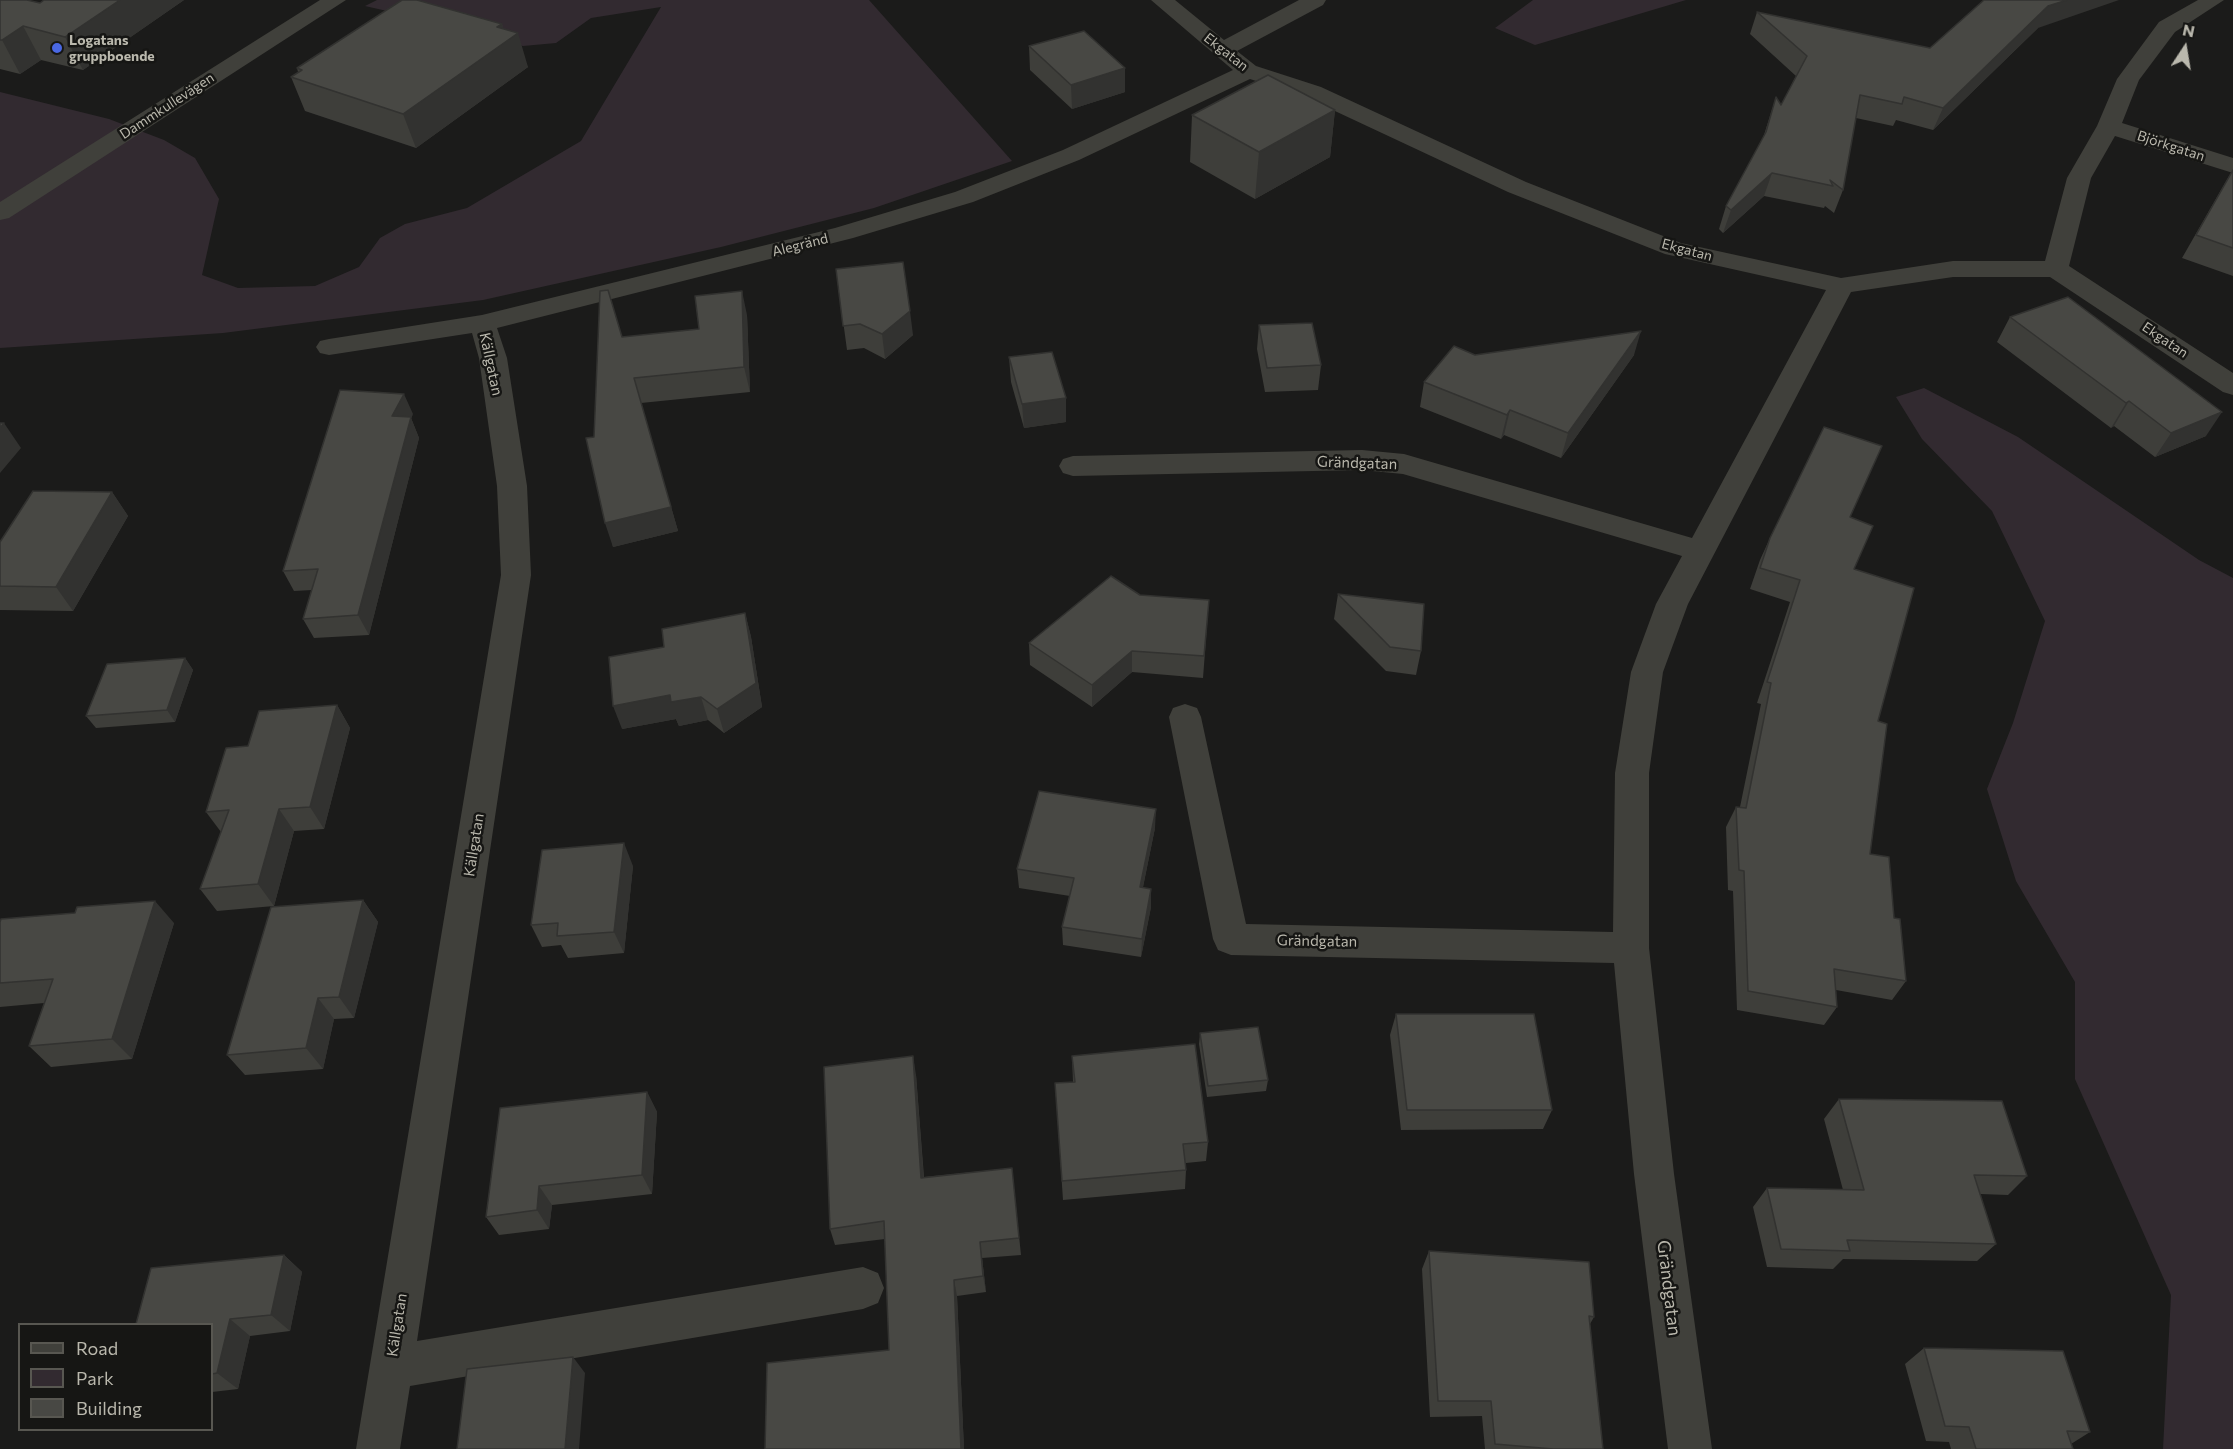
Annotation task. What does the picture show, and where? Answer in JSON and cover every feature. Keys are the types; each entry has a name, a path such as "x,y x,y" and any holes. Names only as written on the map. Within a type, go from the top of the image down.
{"street":[{"name":"Dammkullevägen","path":"0,213 291,25 335,0"},
{"name":"Ekgatan","path":"1162,0 1248,71 1313,92 1517,187 1674,249 1841,286 1953,269 2056,269 2233,386"},
{"path":"1224,49 1315,0"},
{"path":"2056,269 2079,178 2109,126 2128,79 2167,27 2213,0"},
{"name":"Alegränd","path":"329,347 482,323 833,236 964,197 1071,155 1248,71"},
{"name":"Björkgatan","path":"2109,126 2233,166"},
{"name":"Grändgatan","path":"1689,1449 1654,1174 1631,948 1632,773 1647,672 1672,604 1841,286"},
{"name":"Källgatan","path":"378,1449 516,575 512,486 493,358 482,323"},
{"name":"Grändgatan","path":"1073,466 1362,460 1404,464 1701,551"},
{"name":"Grändgatan","path":"1185,717 1231,939 1631,948"},
{"name":"Källgatan","path":"391,1367 863,1288"}],"green space":[{"path":"377,0 869,0 1012,161 874,208 721,247 483,300 223,333 0,348 0,92 109,119 164,140 195,158 219,199 202,275 238,288 315,286 359,267 380,238 405,224 467,208 581,141 661,7 591,18 556,43 523,46 468,35 409,16 365,6"},
{"path":"1533,0 1686,0 1535,45 1495,28"},
{"path":"1924,388 2018,437 2199,560 2233,578 2233,1449 2163,1449 2171,1295 2075,1079 2075,982 2016,881 1987,789 2013,723 2045,621 1992,511 1922,439 1896,397"}],"building":[{"path":"0,0 27,0 40,3 44,0 120,0 65,37 23,26 0,40"},
{"path":"402,0 417,0 502,24 497,27 518,33 403,114 291,77 302,70 297,68"},
{"path":"1984,0 2067,0 2048,6 1943,108 1904,97 1902,104 1860,95 1843,190 1830,180 1833,186 1772,173 1731,210 1726,206 1766,132 1776,97 1781,105 1807,56 1757,12 1930,48"},
{"path":"1084,31 1125,68 1071,85 1029,46"},
{"path":"1268,75 1335,110 1259,152 1192,115"},
{"path":"2233,170 2233,248 2196,235"},
{"path":"903,262 910,311 882,334 860,324 843,326 836,269"},
{"path":"608,290 622,337 699,329 695,296 742,291 744,367 634,378 671,507 605,523 586,438 594,437 600,291"},
{"path":"2068,297 2222,412 2171,433 2129,401 2126,403 2010,317"},
{"path":"1312,323 1321,365 1267,368 1259,325"},
{"path":"1641,331 1568,433 1510,410 1507,415 1424,382 1454,346 1475,355"},
{"path":"1052,352 1066,398 1022,404 1009,357"},
{"path":"340,390 404,394 392,416 411,417 358,615 303,619 318,569 283,571"},
{"path":"1824,427 1882,446 1850,517 1873,526 1854,569 1914,588 1878,721 1887,724 1870,854 1889,857 1894,918 1900,919 1906,981 1834,969 1837,1007 1748,991 1744,871 1739,870 1736,807 1746,808 1771,683 1767,682 1800,580 1760,568 1770,538"},
{"path":"33,491 112,492 56,587 0,586 0,542"},
{"path":"1111,576 1140,595 1209,600 1204,656 1132,651 1092,685 1029,643"},
{"path":"1338,594 1424,604 1421,651 1390,647"},
{"path":"745,613 756,683 717,709 701,697 671,702 670,695 613,706 609,657 664,647 662,629"},
{"path":"185,658 167,710 86,716 107,664"},
{"path":"337,705 310,807 279,809 258,884 200,889 229,810 206,812 226,748 248,746 259,711"},
{"path":"1039,791 1156,809 1140,887 1151,889 1142,939 1062,927 1074,878 1017,869"},
{"path":"624,843 614,932 557,936 558,923 531,925 542,850"},
{"path":"363,900 339,997 318,998 306,1048 227,1055 271,907"},
{"path":"155,901 112,1039 29,1046 53,979 0,983 1,919 75,913 77,907"},
{"path":"1396,1014 1534,1014 1552,1110 1407,1110"},
{"path":"1258,1027 1268,1080 1208,1086 1200,1033"},
{"path":"1195,1044 1208,1142 1183,1144 1186,1170 1062,1181 1055,1083 1075,1082 1072,1056"},
{"path":"913,1056 921,1178 1012,1168 1019,1238 980,1242 983,1276 954,1280 961,1449 765,1449 767,1363 889,1350 884,1221 830,1229 824,1067"},
{"path":"647,1092 642,1175 539,1186 537,1210 486,1217 500,1108"},
{"path":"1839,1099 2002,1101 2027,1176 1974,1175 1996,1244 1847,1240 1850,1251 1781,1249 1767,1188 1864,1190"},
{"path":"1429,1251 1589,1262 1594,1317 1589,1316 1603,1449 1553,1449 1495,1444 1491,1401 1438,1401"},
{"path":"284,1255 271,1315 230,1319 217,1373 213,1374 213,1323 136,1323 151,1268"},
{"path":"1924,1348 2063,1351 2090,1432 2067,1431 2073,1449 1976,1449 1969,1427 1945,1426"},
{"path":"573,1357 565,1449 457,1449 467,1369"}],"place":[{"name":"Logatans gruppboende","path":"57,48"}]}
